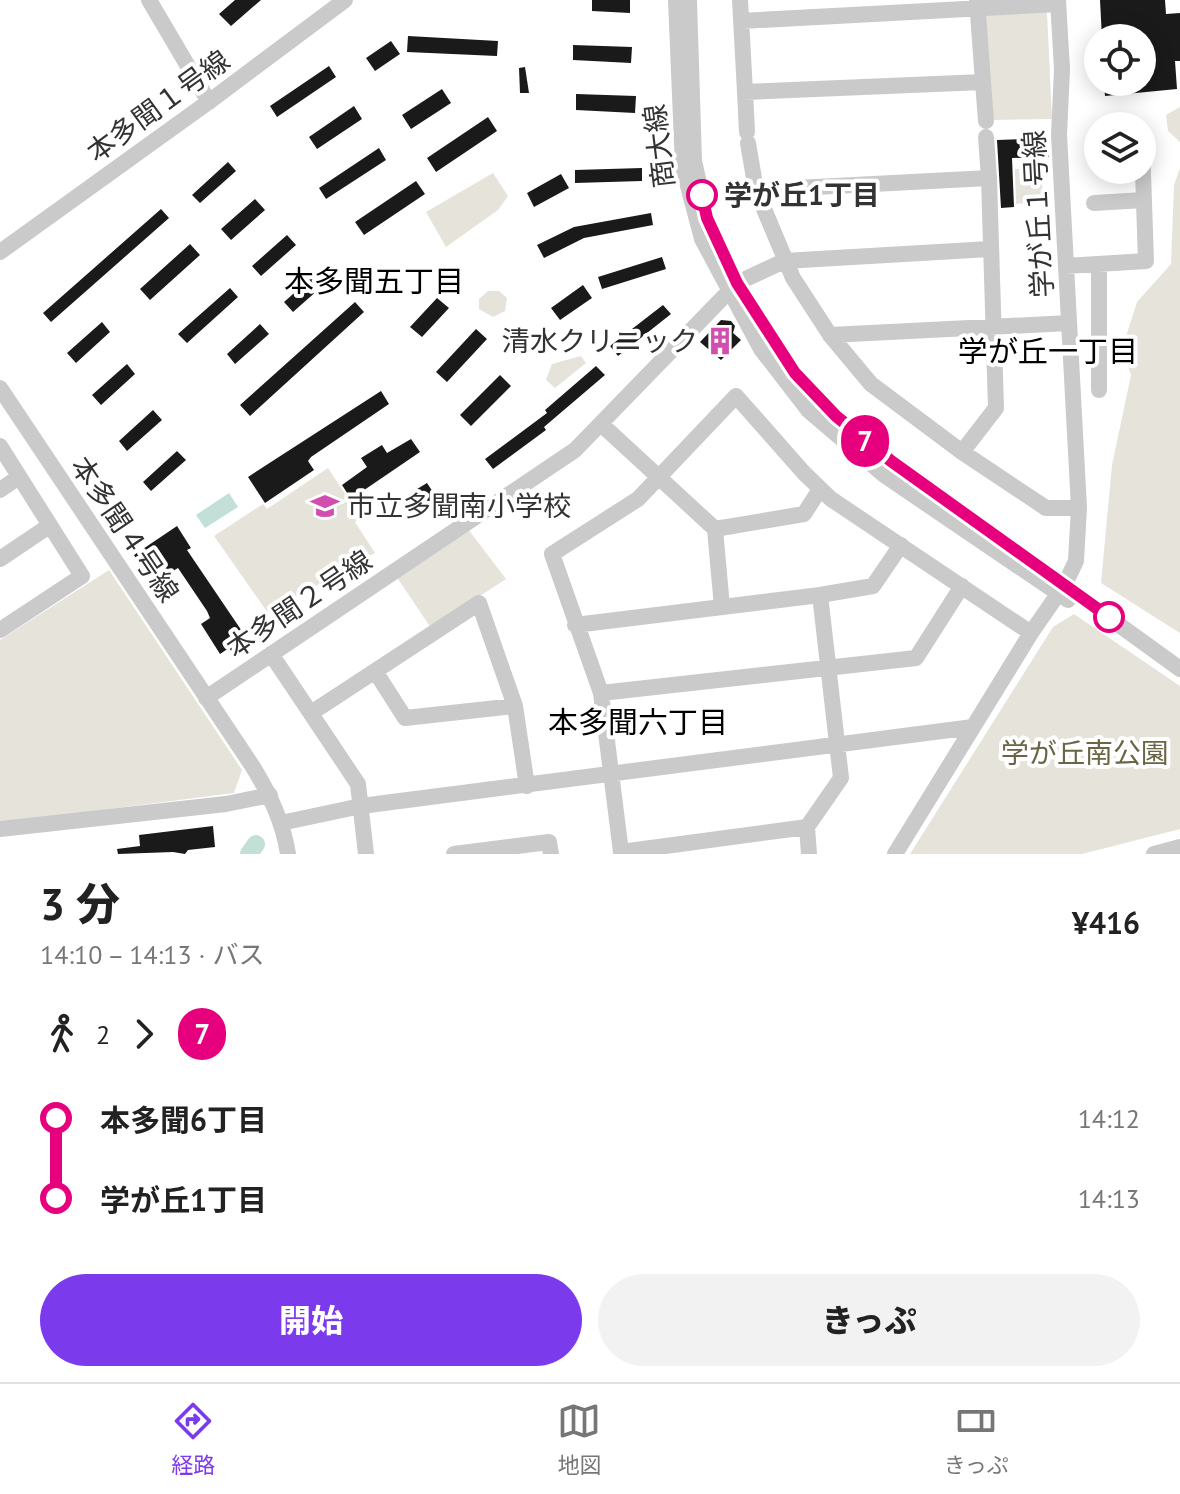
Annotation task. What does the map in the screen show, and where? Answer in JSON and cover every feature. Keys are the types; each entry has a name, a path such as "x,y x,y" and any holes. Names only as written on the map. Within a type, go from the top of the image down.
{"street":[{"path":"149,0 209,102"},
{"name":"本多聞１号線","path":"0,252 345,0"},
{"name":"商大線","path":"676,0 683,167 702,239 733,287"},
{"name":"商大線","path":"689,0 694,161 707,218 761,349 809,411 884,475 1180,669"},
{"path":"740,0 747,138 756,190 784,261 830,335 871,384 962,452 1046,508 1079,508"},
{"path":"741,21 977,4 1058,2"},
{"name":"学が丘１号線","path":"895,854 1031,633 1062,589 1076,561 1079,508 1059,125 1062,69 1058,2"},
{"path":"962,452 996,408 989,178 977,4"},
{"path":"745,92 983,82"},
{"path":"756,190 989,178"},
{"path":"1066,266 1146,261 1145,184"},
{"path":"1094,203 1144,200"},
{"path":"733,287 784,261 990,249"},
{"path":"1099,264 1104,366 1099,390"},
{"name":"本多聞２号線","path":"206,698 575,450 733,287"},
{"path":"830,335 1069,323"},
{"name":"本多聞４号線","path":"0,388 6,409 206,698"},
{"path":"807,827 621,853 601,693 552,554 638,499 736,396 831,499 1031,633"},
{"path":"601,424 715,529 722,607"},
{"path":"0,446 82,576 0,630"},
{"path":"0,490 19,477"},
{"path":"715,529 804,514 820,489"},
{"path":"0,559 49,526"},
{"path":"575,625 873,586 901,545"},
{"path":"601,693 916,658 962,586"},
{"path":"809,854 807,827 841,778 820,595"},
{"path":"311,713 479,603 515,706 527,786"},
{"path":"271,654 358,784 366,854"},
{"path":"375,671 405,718 515,706"},
{"path":"206,698 270,795 288,854"},
{"path":"281,823 361,806 973,727"},
{"path":"0,829 226,804 270,795"},
{"path":"454,854 549,842 551,854"},
{"path":"1154,854 1180,847"}],"green space":[{"path":"1047,12 1052,119 991,120 984,15"},
{"path":"1180,107 1180,142 1168,131 1166,115"},
{"path":"1041,167 1043,201 1016,204 1015,169"},
{"path":"1180,168 1180,633 1101,583 1112,465 1131,375 1122,349 1137,302 1171,264 1174,185"},
{"path":"493,173 508,196 498,210 446,247 426,212"},
{"path":"488,291 499,291 507,298 505,311 493,317 479,309 479,299"},
{"path":"581,356 586,363 555,388 546,380 552,364"},
{"path":"328,468 361,518 355,522 375,553 268,613 214,536 263,504 267,509"},
{"path":"468,529 506,579 431,628 396,576"},
{"path":"109,570 242,770 234,793 0,823 0,640"},
{"name":"学が丘南公園","path":"1074,614 1180,686 1180,829 1082,854 910,854 1053,627"}],"shaded area":[{"path":"229,493 238,507 205,528 196,515"}],"building":[{"path":"235,0 261,0 231,26 219,14"},
{"path":"592,0 630,0 630,13 592,11"},
{"path":"1100,0 1165,0 1166,14 1180,13 1180,61 1175,61 1177,89 1156,91 1156,24 1101,24"},
{"path":"408,36 498,41 497,56 407,52"},
{"path":"391,41 400,54 375,71 366,58"},
{"path":"573,45 632,47 631,63 573,60"},
{"path":"329,66 336,77 277,117 270,106"},
{"path":"525,67 529,93 520,93 519,68"},
{"path":"442,89 451,103 411,129 402,115"},
{"path":"576,94 636,96 635,113 576,110"},
{"path":"354,106 362,119 317,149 309,137"},
{"path":"488,117 497,131 436,172 427,158"},
{"path":"1048,138 1049,157 1012,158 1014,207 1001,208 997,140"},
{"path":"379,148 386,160 326,199 319,188"},
{"path":"228,162 236,171 200,203 192,195"},
{"path":"642,168 642,181 575,183 575,170"},
{"path":"561,174 569,188 534,207 527,193"},
{"path":"416,181 425,194 364,235 355,222"},
{"path":"255,199 265,210 231,240 221,229"},
{"path":"161,209 169,218 51,322 43,313"},
{"path":"651,213 653,225 584,238 544,258 537,245 574,227"},
{"path":"287,235 296,245 261,276 252,266"},
{"path":"190,244 200,255 150,300 140,289"},
{"path":"662,257 666,269 602,289 598,277"},
{"path":"318,272 327,282 293,312 284,302"},
{"path":"583,285 592,298 560,320 551,308"},
{"path":"230,288 238,297 187,343 178,334"},
{"path":"437,298 449,308 422,337 410,327"},
{"path":"355,302 364,312 250,416 240,405"},
{"path":"663,305 671,314 618,356 610,346"},
{"name":"清水クリニック","path":"721,320 731,321 735,326 733,333 741,340 721,360 700,342"},
{"path":"102,322 110,332 76,363 67,353"},
{"path":"260,324 269,334 235,364 227,354"},
{"path":"476,329 487,339 447,382 436,372"},
{"path":"127,364 135,374 101,405 92,395"},
{"path":"596,366 605,375 544,427 546,430 493,469 485,459 547,413 545,410"},
{"path":"500,375 511,386 471,426 460,415"},
{"path":"381,391 389,404 311,457 308,461 314,470 265,503 248,477"},
{"path":"153,410 162,420 127,451 119,441"},
{"path":"411,439 420,452 351,499 342,485 367,467 361,458 382,445 387,453"},
{"path":"177,451 186,460 151,491 143,482"},
{"path":"427,483 441,504 423,516 415,504 411,506 404,497"},
{"path":"177,526 191,548 187,550 252,646 236,657 229,648 220,654 201,624 210,618 207,611 178,568 161,574 151,560 141,566 134,555"},
{"path":"213,826 215,847 188,850 185,854 118,854 117,849 140,846 139,835"}],"waterway":[{"path":"249,854 256,844"}],"bus line":[{"name":"7","path":"702,195 707,218 737,283 795,373 847,428 1109,617"}],"place":[{"name":"学が丘1丁目","path":"702,195"},
{"name":"清水クリニック","path":"720,341"},
{"name":"市立多聞南小学校","path":"325,506"}],"district":[{"name":"本多聞五丁目","path":"374,282"},
{"name":"学が丘一丁目","path":"1048,352"},
{"name":"本多聞六丁目","path":"638,723"}]}
